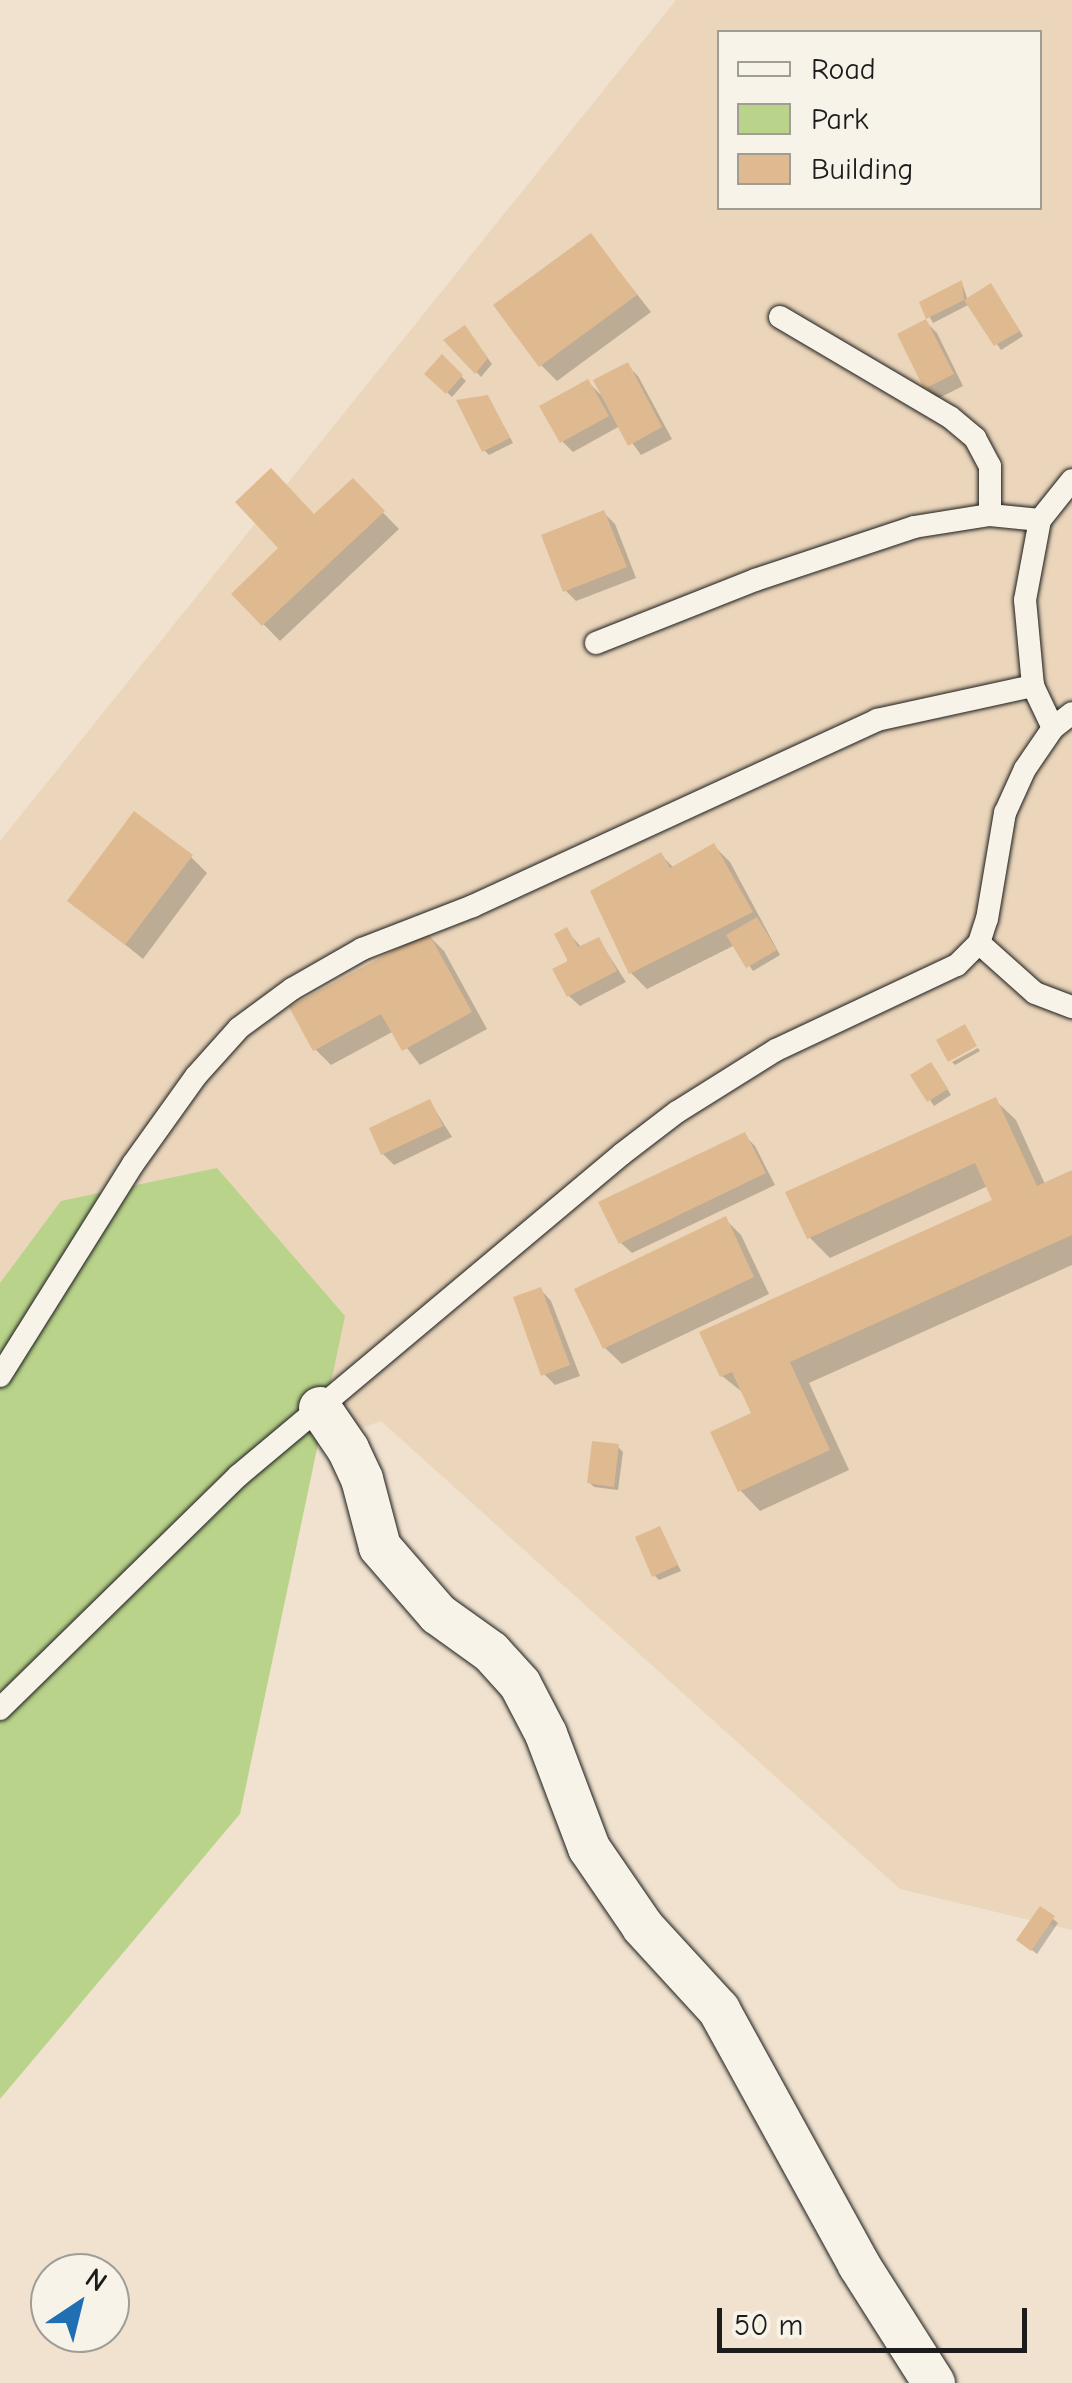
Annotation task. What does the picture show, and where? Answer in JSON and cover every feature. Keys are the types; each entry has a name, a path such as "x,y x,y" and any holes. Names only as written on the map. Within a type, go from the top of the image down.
{"street":[{"path":"320,1408 348,1449 362,1479 380,1546 438,1614 491,1652 520,1684 546,1734 588,1848 643,1927 718,2010 859,2265 934,2383"}],"lane":[{"path":"780,317 950,417 974,438 990,466 990,515"},
{"path":"1053,728 1032,686 1025,600 1040,520 1072,480"},
{"path":"596,643 828,554 914,527 990,515 1040,520"},
{"path":"0,1376 132,1164 196,1076 238,1028 292,989 362,949 473,906 878,720 1032,686"},
{"path":"0,1709 238,1476 530,1226 676,1112 776,1050 957,965 979,943 1005,813 1025,768 1053,728 1072,713"},
{"path":"979,943 1035,994 1072,1007"}],"shaded area":[{"path":"676,0 1072,0 1072,1930 900,1889 381,1421 0,1561 0,841"}],"green space":[{"path":"217,1168 345,1316 240,1814 0,2099 0,1283 61,1201"}],"building":[{"path":"591,233 637,295 539,367 493,305"},
{"path":"962,280 964,300 926,319 919,302"},
{"path":"991,283 1020,331 994,346 964,300"},
{"path":"926,319 954,374 924,389 897,334"},
{"path":"465,325 488,358 475,374 443,340"},
{"path":"442,354 463,375 446,394 424,374"},
{"path":"628,362 662,427 628,446 593,380"},
{"path":"588,379 609,416 560,443 539,406"},
{"path":"488,395 510,438 482,452 456,400"},
{"path":"271,468 314,514 353,478 385,511 262,626 231,594 278,548 235,502"},
{"path":"604,510 627,567 563,592 541,535"},
{"path":"134,811 193,855 125,945 67,901"},
{"path":"714,843 753,912 629,974 590,891 661,852 670,868"},
{"path":"757,917 777,950 746,968 726,935"},
{"path":"567,927 578,947 599,937 617,971 567,997 552,969 568,961 554,934"},
{"path":"428,932 472,1012 402,1051 381,1014 313,1051 289,1007"},
{"path":"965,1024 977,1046 948,1062 936,1040"},
{"path":"931,1062 948,1089 927,1102 910,1075"},
{"path":"996,1097 1037,1186 1072,1170 1072,1235 790,1362 830,1450 738,1492 710,1432 751,1413 732,1372 720,1377 699,1332 992,1200 975,1163 807,1239 785,1192"},
{"path":"430,1099 443,1126 381,1155 369,1128"},
{"path":"745,1132 766,1173 619,1244 598,1202"},
{"path":"726,1216 754,1277 603,1349 574,1289"},
{"path":"541,1287 570,1365 541,1376 513,1297"},
{"path":"592,1441 619,1444 614,1487 587,1483"},
{"path":"660,1526 678,1565 652,1577 635,1537"},
{"path":"1040,1906 1055,1916 1031,1951 1016,1940"}]}
